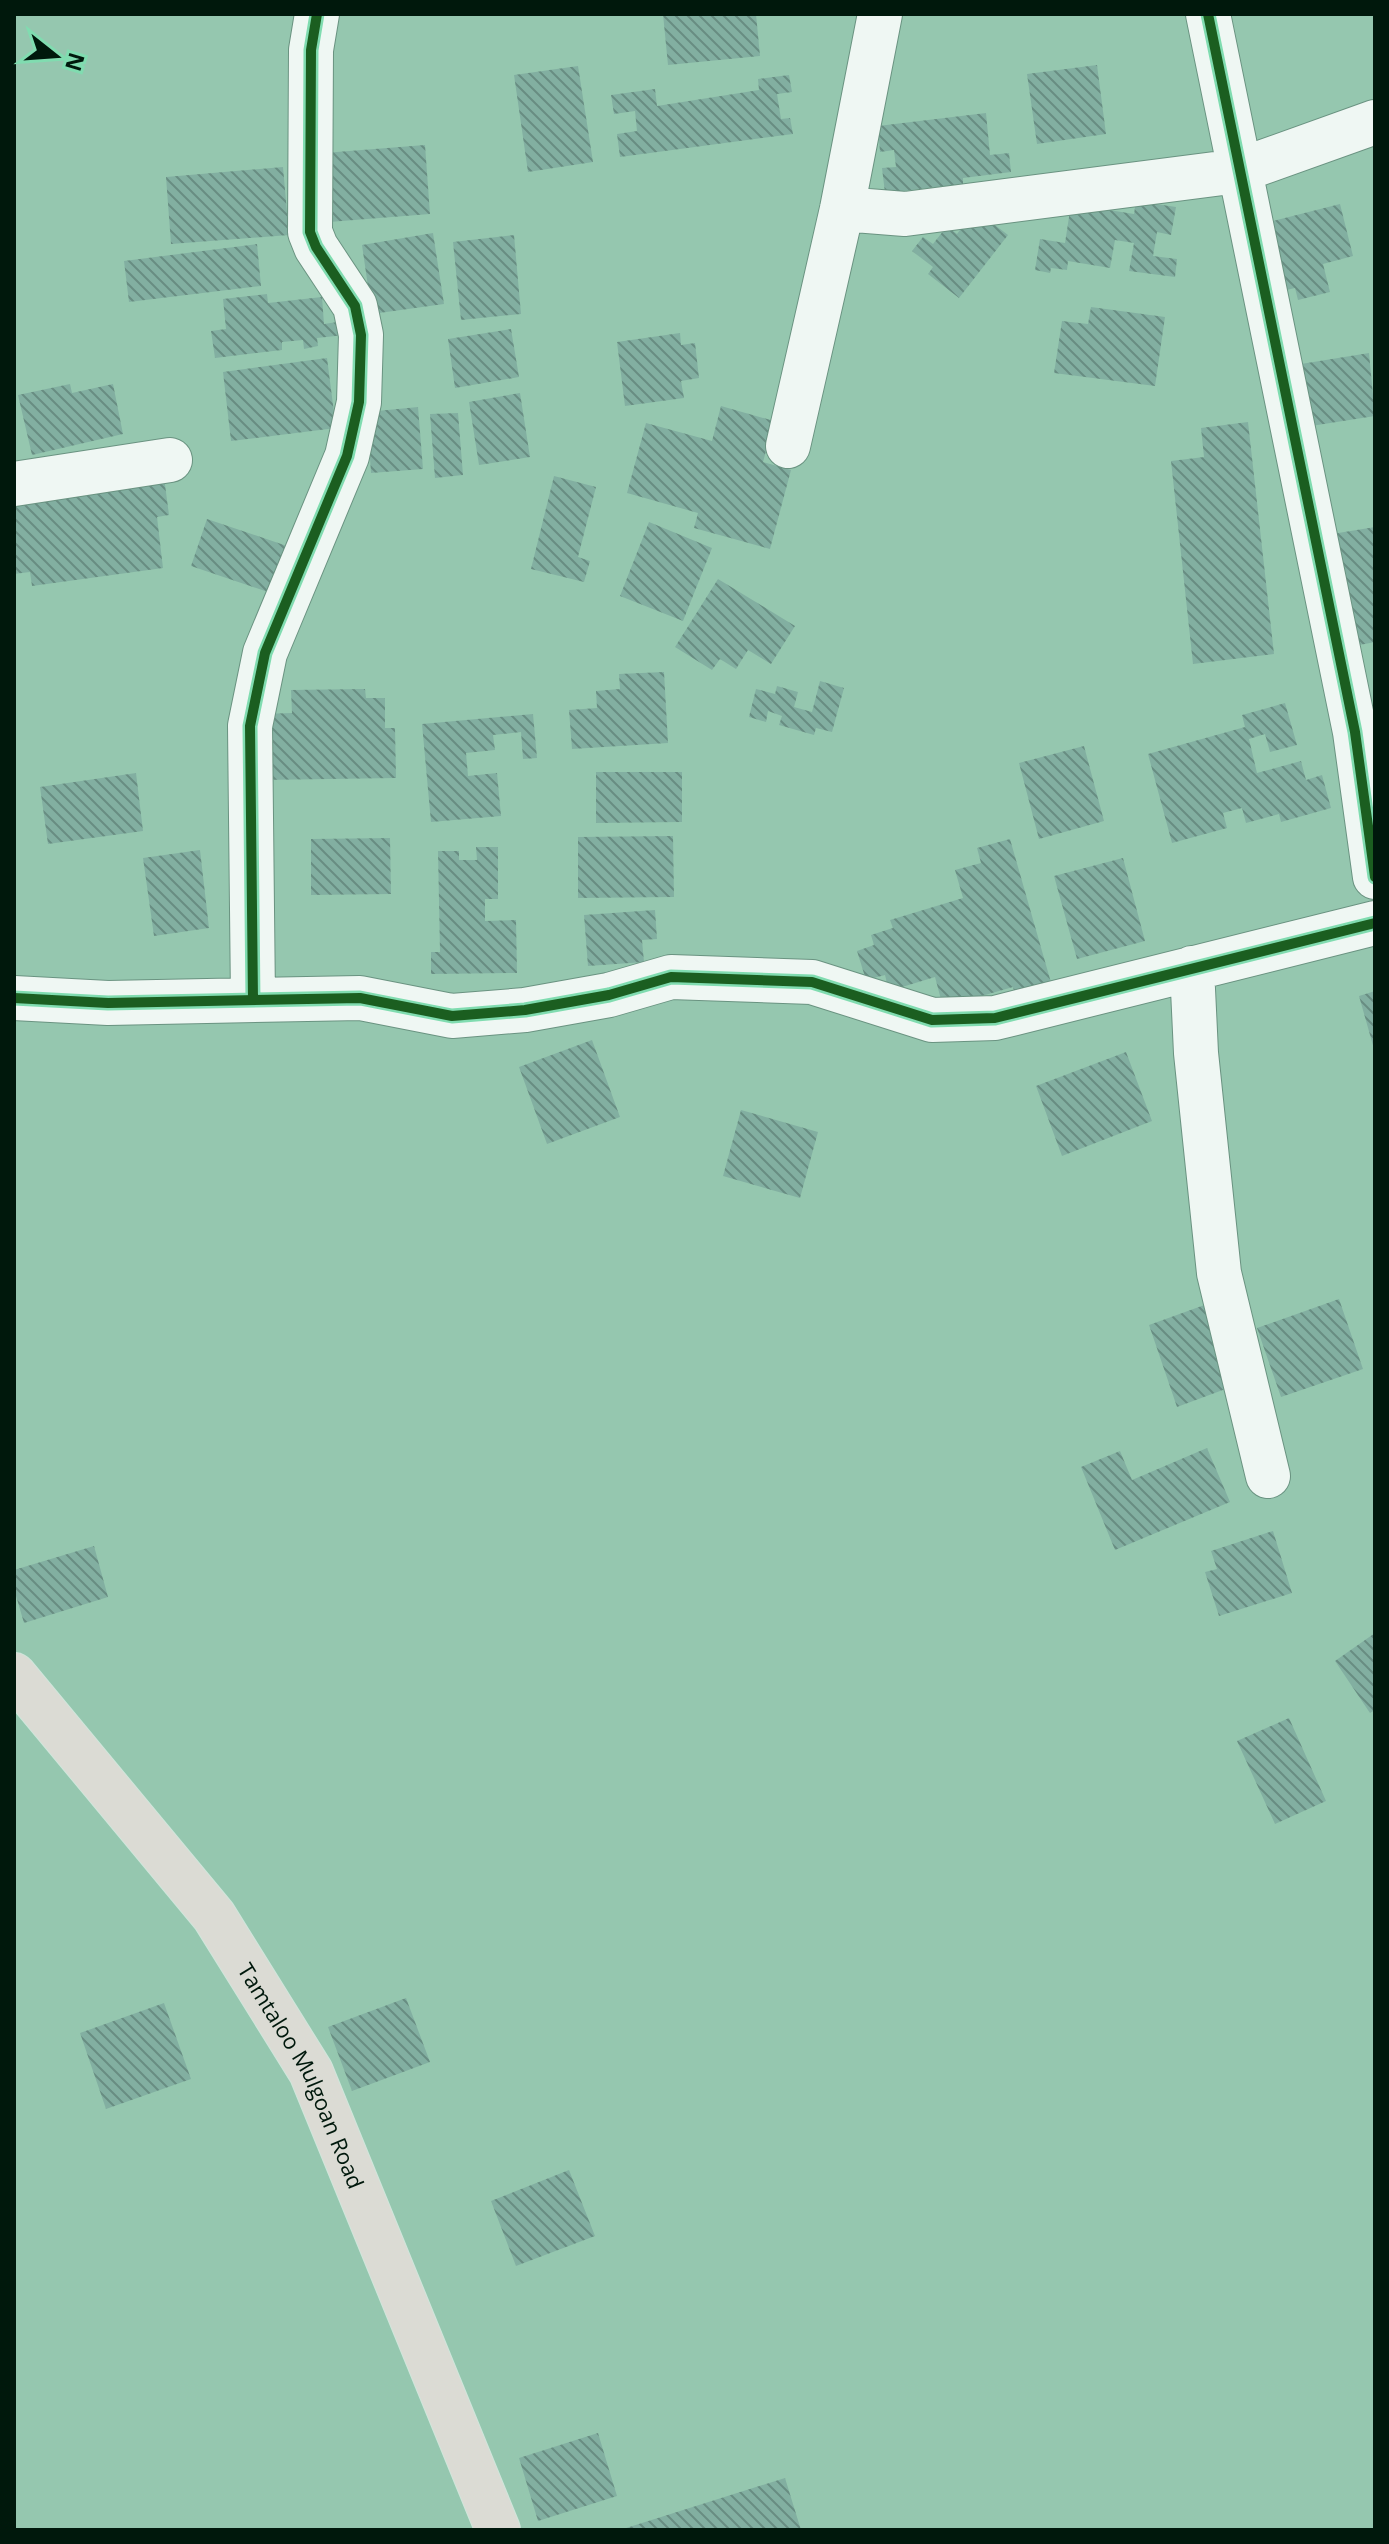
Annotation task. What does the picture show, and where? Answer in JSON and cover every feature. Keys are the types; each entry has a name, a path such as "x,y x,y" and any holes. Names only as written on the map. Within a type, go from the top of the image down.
{"main road":[{"name":"Tamtaloo Mulgoan Road","path":"14,1675 214,1916 311,2072 498,2530"}],"street":[{"path":"253,1000 250,726 265,653 347,456 359,402 361,335 355,306 316,247 308,213 311,50 317,14"},
{"path":"788,446 842,209 880,14"},
{"path":"1208,14 1355,732 1375,877"},
{"path":"842,209 905,214 1238,171 1375,122"},
{"path":"14,484 170,460"},
{"path":"14,998 108,1003 360,998 452,1016 539,1008 609,995 671,977 812,982 932,1020 995,1018 1375,923"},
{"path":"1192,968 1196,1053 1219,1273 1268,1476"}],"building":[{"path":"663,14 756,14 760,56 668,65"},
{"path":"1097,65 1106,134 1037,144 1027,74"},
{"path":"578,66 593,162 528,172 514,75"},
{"path":"789,75 792,92 777,94 781,119 790,118 793,134 620,157 617,134 637,131 635,111 614,114 611,95 655,89 657,106 759,90 758,79"},
{"path":"986,113 990,155 1009,153 1011,172 963,178 963,184 885,193 882,168 896,167 894,150 880,152 878,126"},
{"path":"425,145 430,214 329,222 324,153"},
{"path":"283,167 289,235 171,244 166,177"},
{"path":"1136,201 1176,207 1171,235 1157,232 1153,256 1177,259 1175,277 1129,271 1134,243 1115,240 1110,268 1068,261 1067,270 1051,268 1050,273 1035,270 1040,239 1065,243 1071,204 1134,214"},
{"path":"1340,204 1353,256 1323,264 1330,292 1298,300 1295,288 1282,291 1265,223"},
{"path":"975,210 1008,235 959,298 928,274 933,267 912,251 923,237 933,244 947,226 957,234"},
{"path":"433,233 444,304 372,314 362,245"},
{"path":"514,235 521,314 461,320 453,242"},
{"path":"257,244 261,286 129,302 124,261"},
{"path":"267,294 268,303 322,297 324,324 344,321 345,335 317,338 318,346 304,349 303,340 282,342 282,350 215,358 211,331 226,329 223,299"},
{"path":"1091,307 1165,317 1155,386 1054,373 1062,321 1088,324"},
{"path":"511,329 519,377 455,388 448,339"},
{"path":"680,333 681,345 695,343 699,378 681,381 684,398 625,406 617,342"},
{"path":"1369,353 1375,416 1311,426 1301,364"},
{"path":"327,358 336,428 231,441 223,372"},
{"path":"70,384 72,393 113,384 123,434 32,455 18,395"},
{"path":"520,393 530,457 479,465 469,402"},
{"path":"721,406 774,421 763,462 791,470 770,549 694,528 698,513 627,493 646,423 712,441"},
{"path":"418,407 423,469 371,473 367,412"},
{"path":"458,413 463,475 435,478 430,414"},
{"path":"1248,422 1274,654 1193,664 1171,461 1204,457 1201,428"},
{"path":"554,476 596,487 578,557 590,561 584,582 531,569"},
{"path":"164,477 169,515 157,517 163,568 32,586 30,572 14,574 14,498"},
{"path":"207,519 287,546 271,593 191,566"},
{"path":"649,522 712,548 683,621 620,596"},
{"path":"1375,527 1375,642 1344,648 1326,535"},
{"path":"718,579 795,626 771,664 748,650 736,669 720,659 712,670 675,647"},
{"path":"664,672 668,743 572,749 569,710 597,708 596,691 620,689 619,674"},
{"path":"820,681 844,688 832,732 816,728 814,735 779,725 782,716 768,711 766,722 749,717 756,689 775,694 777,686 798,692 794,707 812,712"},
{"path":"365,689 366,698 385,698 385,728 395,728 396,778 262,780 262,714 292,713 291,690"},
{"path":"1285,703 1297,745 1270,752 1265,734 1249,739 1257,773 1301,761 1306,780 1322,775 1331,808 1281,822 1279,814 1246,823 1242,808 1223,813 1227,828 1172,843 1148,754 1245,727 1242,715"},
{"path":"533,714 537,758 523,759 521,732 493,735 495,750 466,753 468,776 497,773 501,816 431,822 422,724"},
{"path":"1084,746 1104,821 1039,839 1019,763"},
{"path":"596,772 682,772 682,822 596,823"},
{"path":"136,773 143,831 48,844 40,787"},
{"path":"673,836 674,897 578,898 578,837"},
{"path":"390,838 391,894 311,895 311,839"},
{"path":"1010,839 1054,993 1018,1004 1013,987 943,1007 935,977 889,991 885,975 866,980 857,951 874,945 871,935 893,928 890,920 963,898 955,870 981,863 977,848"},
{"path":"476,847 498,847 498,899 485,899 485,921 516,920 517,973 431,974 431,952 440,952 438,851 459,851 459,860 477,860"},
{"path":"200,850 209,928 154,936 143,858"},
{"path":"1123,858 1145,941 1077,959 1054,876"},
{"path":"655,910 657,939 642,940 644,962 588,966 584,915"},
{"path":"1375,991 1375,1049 1374,1049 1359,996"},
{"path":"592,1040 620,1117 547,1144 519,1067"},
{"path":"1126,1052 1152,1121 1062,1156 1036,1086"},
{"path":"741,1110 818,1132 800,1198 723,1176"},
{"path":"1339,1299 1363,1369 1281,1397 1257,1328"},
{"path":"1210,1303 1239,1384 1177,1407 1149,1325"},
{"path":"1207,1448 1230,1502 1115,1550 1081,1467 1120,1451 1132,1480"},
{"path":"1273,1531 1292,1593 1219,1616 1205,1572 1217,1569 1211,1551"},
{"path":"94,1546 108,1597 24,1623 14,1589 14,1570"},
{"path":"1375,1633 1375,1710 1370,1713 1335,1661"},
{"path":"1289,1718 1326,1801 1275,1824 1237,1741"},
{"path":"406,1998 430,2062 352,2091 328,2027"},
{"path":"164,2003 191,2079 106,2109 80,2033"},
{"path":"569,2170 595,2236 516,2266 491,2201"},
{"path":"598,2433 617,2496 538,2521 519,2458"},
{"path":"785,2478 801,2530 623,2530 623,2529"}],"cycle path":[{"path":"253,1000 250,726 265,653 347,456 359,402 361,335 355,306 316,247 310,232 311,50 317,14"},
{"path":"1208,14 1355,732 1375,877"},
{"path":"14,998 108,1003 360,998 452,1016 525,1010 609,995 671,977 812,982 932,1020 995,1018 1375,923"}]}
